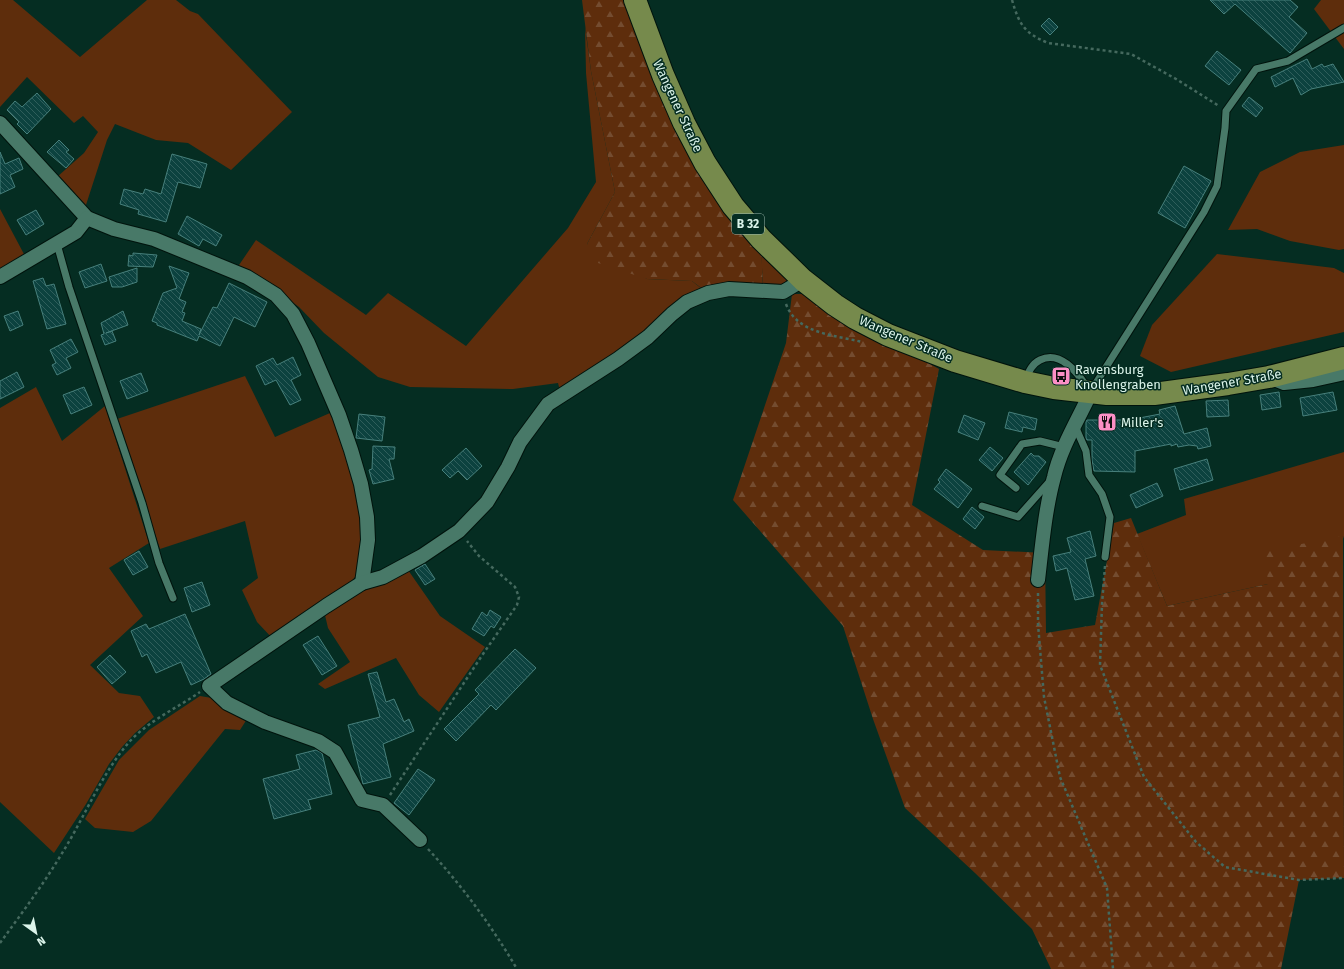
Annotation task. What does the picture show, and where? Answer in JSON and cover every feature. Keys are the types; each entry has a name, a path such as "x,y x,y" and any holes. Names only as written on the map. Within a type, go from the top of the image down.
{"main road":[{"name":"Wangener Straße","path":"635,0 662,75 684,123 705,163 733,206 761,239 803,280 855,318 888,335 955,361 1025,382 1054,388 1107,394 1154,394 1228,384 1269,377 1344,358"}],"street":[{"path":"0,123 87,218 154,240 247,277 276,295 293,314 308,342 339,415 361,484 367,517 368,540 362,583"},
{"path":"0,277 76,232 87,218"},
{"path":"420,840 383,805 362,800 335,752 318,741 259,719 228,703 208,686 362,583 383,577 422,556 459,531 487,502 508,468 520,442 548,404 618,359 648,337 687,302 708,293 729,288 783,292 803,280"},
{"path":"1269,377 1284,383 1313,380 1344,374"},
{"path":"1038,580 1046,516 1054,476 1064,447 1091,392"}],"lane":[{"path":"1025,382 1029,369 1038,361 1047,356 1058,358 1070,366 1091,392 1204,212 1216,186 1225,128 1226,111 1256,69 1288,61 1344,28"},
{"path":"57,244 69,287 142,503 159,563 173,598"},
{"path":"1075,426 1086,451 1089,475 1102,494 1110,517 1105,557"},
{"path":"1016,488 1000,475 1022,444 1040,441 1064,447"},
{"path":"982,506 1018,517 1054,476"}],"path":[{"path":"1012,0 1017,16 1026,30 1035,38 1048,44 1131,54 1176,79 1226,111"},
{"path":"383,805 517,605 519,597 515,587 479,556 459,531"},
{"path":"1105,557 1100,664 1144,777 1196,842 1225,867 1299,880 1344,878"},
{"path":"1038,580 1038,624 1044,697 1060,777 1107,888 1113,969"},
{"path":"0,943 64,851 116,759 131,740 156,719 208,686"},
{"path":"420,840 454,878 485,919 517,969"}],"green space":[{"path":"0,0 13,0 80,57 147,0 176,0 190,11 198,14 292,112 231,170 188,143 156,140 115,124 107,140 85,208 57,177 84,153 98,132 83,116 74,123 27,77 0,107"},
{"path":"582,0 636,0 663,75 761,239 763,291 708,293 692,281 647,279 598,263 587,244 615,192 591,71"},
{"path":"1321,0 1344,0 1344,49 1314,9"},
{"path":"585,27 591,71 615,192 587,244 647,279 692,281 702,289 641,337 560,391 558,383 513,389 410,387 378,377 324,333 299,307 269,285 237,268 256,240 366,315 388,293 466,346 568,228 596,182 586,73"},
{"path":"1344,145 1344,249 1339,250 1290,241 1257,229 1228,230 1260,172 1300,152"},
{"path":"0,209 25,256 0,272"},
{"path":"761,249 789,277 784,284 763,286"},
{"path":"1217,254 1334,268 1344,273 1344,332 1171,372 1140,356 1152,325"},
{"path":"792,294 806,294 939,369 912,505 983,550 1045,553 1046,633 1095,625 1114,523 1131,518 1167,606 1268,584 1265,551 1343,536 1344,878 1299,880 1281,969 1051,969 1032,929 975,873 905,808 873,719 843,626 733,500 786,343"},
{"path":"245,376 275,437 330,413 338,420 363,517 362,562 355,577 346,587 273,639 257,622 242,590 258,578 245,521 160,549 117,419"},
{"path":"36,387 62,441 105,406 149,543 109,568 143,616 90,665 119,693 140,696 154,717 135,733 109,764 86,804 54,853 0,802 0,408"},
{"path":"1344,452 1344,539 1343,536 1268,584 1167,606 1137,534 1186,515 1184,499"},
{"path":"408,570 440,616 485,647 439,712 419,695 396,658 325,689 318,684 350,662 328,628 324,611 357,592"},
{"path":"200,696 212,698 247,719 240,730 225,729 151,821 133,832 95,828 85,819 119,760 149,730"}],"building":[{"path":"1210,0 1290,0 1298,7 1289,17 1307,33 1290,53 1235,4 1224,14"},
{"path":"1049,18 1058,27 1050,35 1041,26"},
{"path":"1217,51 1241,70 1229,85 1205,66"},
{"path":"1307,59 1312,69 1322,64 1324,67 1333,64 1344,82 1311,89 1301,95 1293,78 1275,87 1271,77"},
{"path":"37,93 51,109 27,134 17,124 19,122 7,110 15,101 22,107"},
{"path":"1249,97 1263,108 1256,117 1242,106"},
{"path":"59,140 69,150 66,152 74,159 66,168 47,152"},
{"path":"0,152 5,164 19,158 23,169 10,175 15,187 0,194"},
{"path":"172,154 207,164 200,188 178,182 166,222 138,214 139,210 120,204 124,189 143,194 145,189 161,194"},
{"path":"1184,166 1211,181 1185,228 1158,213"},
{"path":"36,210 44,224 26,235 17,220"},
{"path":"187,216 222,235 216,246 203,239 199,246 178,234"},
{"path":"133,253 157,255 153,267 128,266 129,255 133,256"},
{"path":"101,264 107,281 85,288 79,272"},
{"path":"169,266 189,273 179,299 186,302 182,312 185,313 182,321 201,329 199,335 213,307 217,308 229,283 267,302 255,327 234,317 220,346 199,336 197,341 157,325 157,323 152,321 163,293 177,288"},
{"path":"137,268 137,282 122,287 112,287 109,277"},
{"path":"43,278 46,286 54,284 66,324 47,329 33,281"},
{"path":"18,311 23,325 10,331 4,316"},
{"path":"123,311 128,325 106,333 112,331 116,341 105,345 101,335 104,334 101,323"},
{"path":"71,339 78,352 66,358 71,368 57,375 52,365 56,363 50,350"},
{"path":"293,357 301,375 291,380 301,400 290,405 276,380 265,385 256,366 273,358 277,365"},
{"path":"17,372 24,387 0,399 0,381"},
{"path":"141,373 148,391 127,399 120,381"},
{"path":"84,387 92,405 71,414 63,395"},
{"path":"1279,392 1281,407 1262,410 1260,395"},
{"path":"1333,392 1337,410 1303,416 1300,398"},
{"path":"1228,400 1229,416 1207,417 1206,401"},
{"path":"1175,406 1184,434 1207,428 1211,446 1198,449 1197,446 1189,445 1178,447 1177,444 1171,446 1171,444 1135,451 1135,472 1094,471 1092,460 1092,440 1087,440 1086,438 1087,420 1129,420 1160,414 1159,410"},
{"path":"1009,412 1037,419 1035,430 1023,427 1022,432 1005,428"},
{"path":"359,414 385,417 382,441 356,438"},
{"path":"964,415 985,423 978,440 958,432"},
{"path":"373,446 395,447 394,459 389,459 394,479 373,484 369,470 372,469"},
{"path":"990,447 1003,458 992,471 979,460"},
{"path":"466,448 482,466 467,480 458,471 450,478 442,470"},
{"path":"1031,453 1034,456 1039,456 1046,462 1028,485 1014,472"},
{"path":"1207,459 1213,480 1180,490 1174,469"},
{"path":"946,469 972,489 958,508 934,489 940,482 938,480"},
{"path":"1157,483 1163,496 1136,508 1130,495"},
{"path":"972,507 984,517 975,529 963,519"},
{"path":"1090,531 1096,556 1085,559 1094,596 1075,600 1067,568 1056,571 1053,556 1071,552 1067,538"},
{"path":"139,551 148,567 133,575 124,560"},
{"path":"425,564 435,579 425,585 415,570"},
{"path":"202,582 210,605 192,612 184,588"},
{"path":"490,610 501,617 494,628 491,626 484,636 472,629 482,612 487,616"},
{"path":"185,614 211,674 191,685 181,662 156,673 147,654 142,657 131,631 146,624 149,629"},
{"path":"318,636 337,666 322,675 303,645"},
{"path":"515,649 536,668 496,710 491,705 456,741 444,729 479,694 475,690"},
{"path":"110,655 126,672 112,684 97,667"},
{"path":"377,672 386,702 394,699 404,722 409,719 414,731 383,744 391,777 363,784 348,725 380,717 368,674"},
{"path":"316,750 322,753 332,794 308,800 311,809 274,819 263,779 300,769 296,755"},
{"path":"418,769 435,780 409,815 394,803"}],"place":[{"name":"Ravensburg Knollengraben","path":"1061,376"},
{"name":"Miller's","path":"1107,422"}]}
